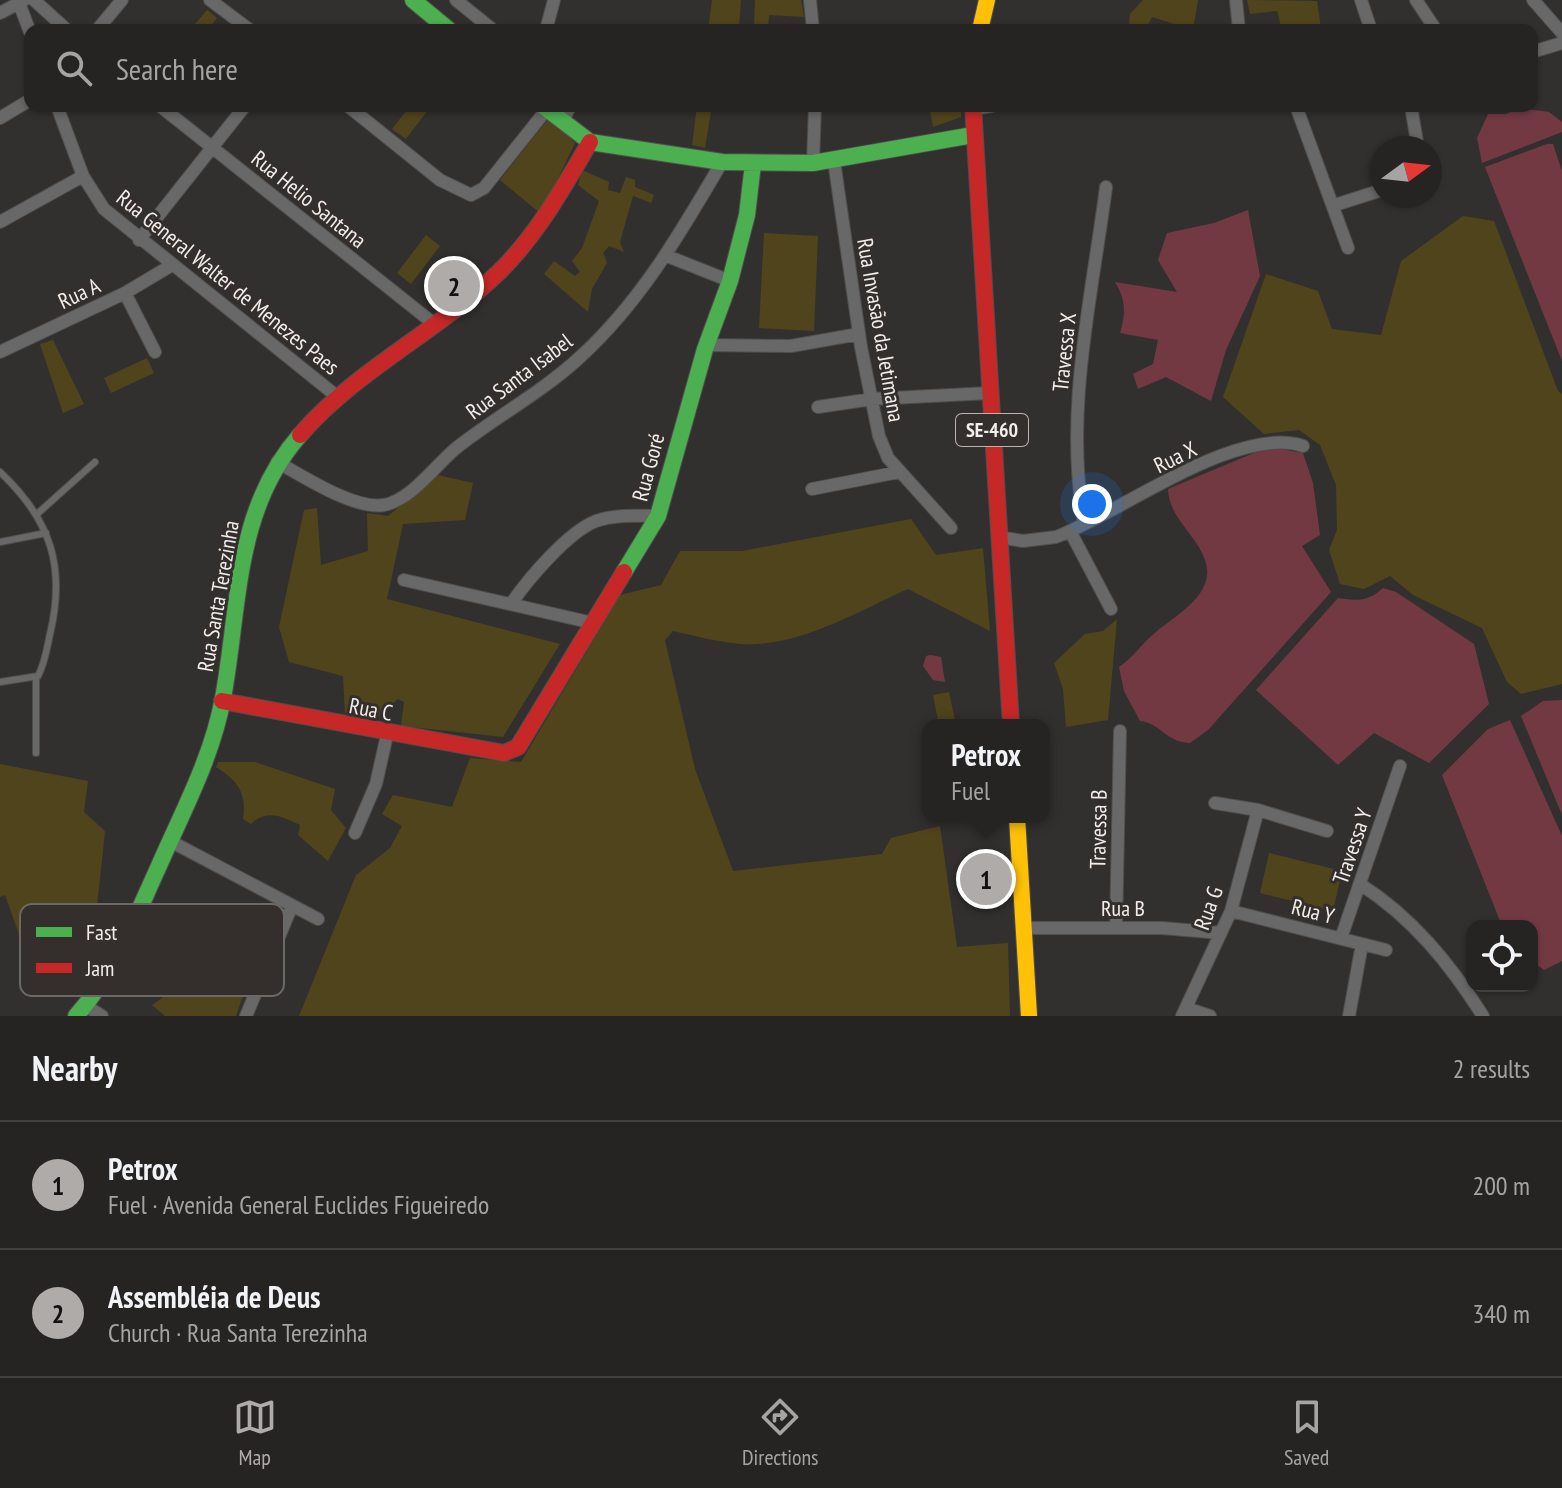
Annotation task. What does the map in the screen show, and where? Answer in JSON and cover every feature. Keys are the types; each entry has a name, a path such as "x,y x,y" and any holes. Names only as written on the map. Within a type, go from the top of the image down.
{"street":[{"path":"34,0 60,24"},
{"path":"102,24 122,0"},
{"path":"210,0 242,24"},
{"path":"413,0 442,24"},
{"path":"456,0 486,24"},
{"path":"548,24 554,0"},
{"path":"810,0 812,24"},
{"path":"981,24 987,0"},
{"path":"1236,0 1238,24"},
{"path":"1361,0 1369,24"},
{"path":"1416,0 1432,24"},
{"path":"1533,0 1562,33"},
{"path":"0,13 21,2 28,24"},
{"path":"1538,50 1562,43"},
{"path":"0,118 24,104"},
{"name":"Rua General Walter de Menezes Paes","path":"59,112 83,176 97,201 139,240 339,398"},
{"name":"Rua Helio Santana","path":"168,112 433,323"},
{"path":"139,240 240,112"},
{"path":"355,112 440,180 471,195 484,188 542,112"},
{"path":"813,163 815,112"},
{"name":"SE-460","path":"973,112 1011,719"},
{"path":"1298,112 1335,205 1348,248"},
{"path":"1412,112 1416,136"},
{"path":"567,114 590,142 753,164 834,161 973,135"},
{"name":"Rua Santa Terezinha","path":"141,904 207,753 222,701 251,525 277,462 339,398 484,286 539,227 590,142"},
{"name":"Rua Invasão da Jetimana","path":"834,161 859,334 884,450 899,472 951,528"},
{"name":"Rua Santa Isabel","path":"277,462 319,485 359,501 374,505 395,501 456,448 581,357 667,256 722,162"},
{"name":"Rua Goré","path":"512,751 524,739 658,516 707,345 730,281 747,215 753,164"},
{"path":"0,222 83,176"},
{"name":"Travessa X","path":"1084,522 1078,459 1081,364 1106,187"},
{"path":"1335,205 1370,194"},
{"path":"667,256 730,281"},
{"name":"Rua A","path":"0,352 125,293 172,265"},
{"path":"125,293 155,352"},
{"path":"707,345 791,346 859,334"},
{"path":"818,407 872,399 990,393"},
{"name":"Rua X","path":"998,537 1033,541 1070,531 1237,449 1286,440 1303,446"},
{"path":"812,489 899,472"},
{"path":"511,604 531,579 587,526 616,516 658,516"},
{"path":"1070,531 1111,609"},
{"path":"404,580 593,623"},
{"name":"Rua C","path":"222,701 491,753 512,751"},
{"name":"Travessa B","path":"1116,928 1120,731"},
{"path":"355,833 376,784 387,735"},
{"name":"Travessa Y","path":"1341,938 1400,766"},
{"path":"1215,803 1258,810 1327,831"},
{"name":"Rua G","path":"1184,1012 1231,911 1258,810"},
{"path":"1017,823 1029,1016"},
{"path":"170,841 284,904"},
{"path":"1360,884 1394,908 1439,953 1483,1016"},
{"path":"284,904 318,919"},
{"path":"284,925 291,908"},
{"name":"Rua Y","path":"1231,911 1386,950"},
{"name":"Rua B","path":"1024,928 1221,933"},
{"path":"1349,1016 1362,944"},
{"path":"246,1016 254,996"},
{"path":"81,1011 102,1016"},
{"path":"1184,1012 1210,1016"}],"lane":[{"path":"36,515 95,462"},
{"path":"0,472 36,515 46,533 56,565 58,592 43,665 36,678 36,753"},
{"path":"0,542 46,533"},
{"path":"0,682 36,678"}],"shaded area":[{"path":"712,0 741,0 739,24 709,24"},
{"path":"755,0 801,0 804,17 769,15 768,24 754,24"},
{"path":"1143,0 1198,0 1194,24 1174,24 1152,17 1148,24 1129,24 1130,14"},
{"path":"1247,0 1317,1 1320,24 1280,24 1277,11 1250,14"},
{"path":"207,10 217,18 212,24 195,24"},
{"path":"405,112 426,112 406,139 392,129"},
{"path":"696,112 711,112 705,148 692,145"},
{"path":"930,112 961,112 961,117 933,127"},
{"path":"1549,112 1562,122 1562,132 1482,163 1477,138 1488,114"},
{"path":"549,118 575,143 541,214 500,180"},
{"path":"1553,144 1562,171 1562,361 1485,167"},
{"path":"582,170 609,182 608,190 620,193 626,177 635,180 635,187 654,195 651,203 633,196 620,242 624,252 609,246 603,253 607,263 592,289 588,312 544,274 554,261 575,276 580,272 572,261 582,248 599,201 578,185"},
{"path":"1248,210 1260,276 1226,350 1211,401 1166,377 1138,389 1133,374 1153,364 1158,340 1120,333 1124,307 1115,282 1177,292 1158,260 1167,233 1214,223"},
{"path":"1463,216 1494,221 1558,391 1562,394 1562,684 1521,694 1507,682 1482,628 1413,595 1390,576 1364,589 1340,584 1329,550 1337,530 1336,485 1320,445 1299,430 1264,434 1223,397 1266,274 1318,291 1332,329 1381,335 1401,261"},
{"path":"764,233 818,236 814,331 759,328"},
{"path":"426,235 440,246 411,284 397,273"},
{"path":"53,340 84,404 63,413 40,344"},
{"path":"147,358 154,373 111,393 104,378"},
{"path":"1268,447 1303,453 1313,483 1320,535 1302,546 1331,592 1208,730 1190,743 1182,742 1140,721 1124,691 1119,667 1183,611 1205,583 1205,560 1173,509 1168,489"},
{"path":"438,475 473,483 465,520 403,524 387,599 560,644 503,737 401,726 404,702 398,699 374,720 345,713 343,676 289,662 279,627 304,510 317,508 321,565 368,551 367,513 388,516"},
{"path":"911,519 936,555 983,548 990,631 908,589 826,627 783,640 740,644 673,631 665,640 695,769 733,871 882,854 891,838 940,826 957,947 1008,943 1010,1016 299,1016 356,875 390,848 402,826 382,814 393,795 452,807 470,758 521,762 620,595 661,585 680,551 742,551"},
{"path":"1383,588 1396,592 1474,644 1489,704 1429,763 1374,733 1338,765 1256,690 1338,598 1362,599"},
{"path":"1117,619 1108,720 1066,727 1063,689 1054,663 1085,634 1103,631"},
{"path":"926,656 941,657 945,682 933,680 923,666"},
{"path":"949,692 955,719 938,719 933,695"},
{"path":"1562,700 1562,815 1521,716 1543,701"},
{"path":"1510,720 1562,836 1562,961 1544,970 1538,966 1538,920 1500,920 1442,775 1488,729"},
{"path":"218,762 255,762 335,789 331,810 346,828 328,861 298,835 300,825 269,815 251,824 243,819 244,802 239,788 216,767"},
{"path":"0,764 88,781 84,812 105,831 97,904 20,904 20,937 5,895 0,897"},
{"path":"1269,853 1342,871 1333,911 1260,893"},
{"path":"165,996 243,996 236,1016 165,1016 152,1005"}],"traffic: fast":[{"path":"413,0 442,24"},
{"path":"551,112 590,142 722,162 813,163 973,135"},
{"path":"624,572 658,516 705,349 730,281 747,215 753,164"},
{"path":"142,904 212,742 223,698 237,594 251,527 278,464 300,435"},
{"path":"76,1016 92,996"}],"traffic: slow":[{"path":"981,24 987,0"},
{"path":"1017,823 1029,1016"}],"traffic: jam":[{"path":"973,112 1011,719"},
{"path":"300,435 346,391 450,314 513,258 559,194 590,142"},
{"path":"222,701 504,753 518,747 624,572"}],"place":[{"name":"Assembléia de Deus","path":"454,286"},
{"name":"Petrox","path":"986,879"}]}
